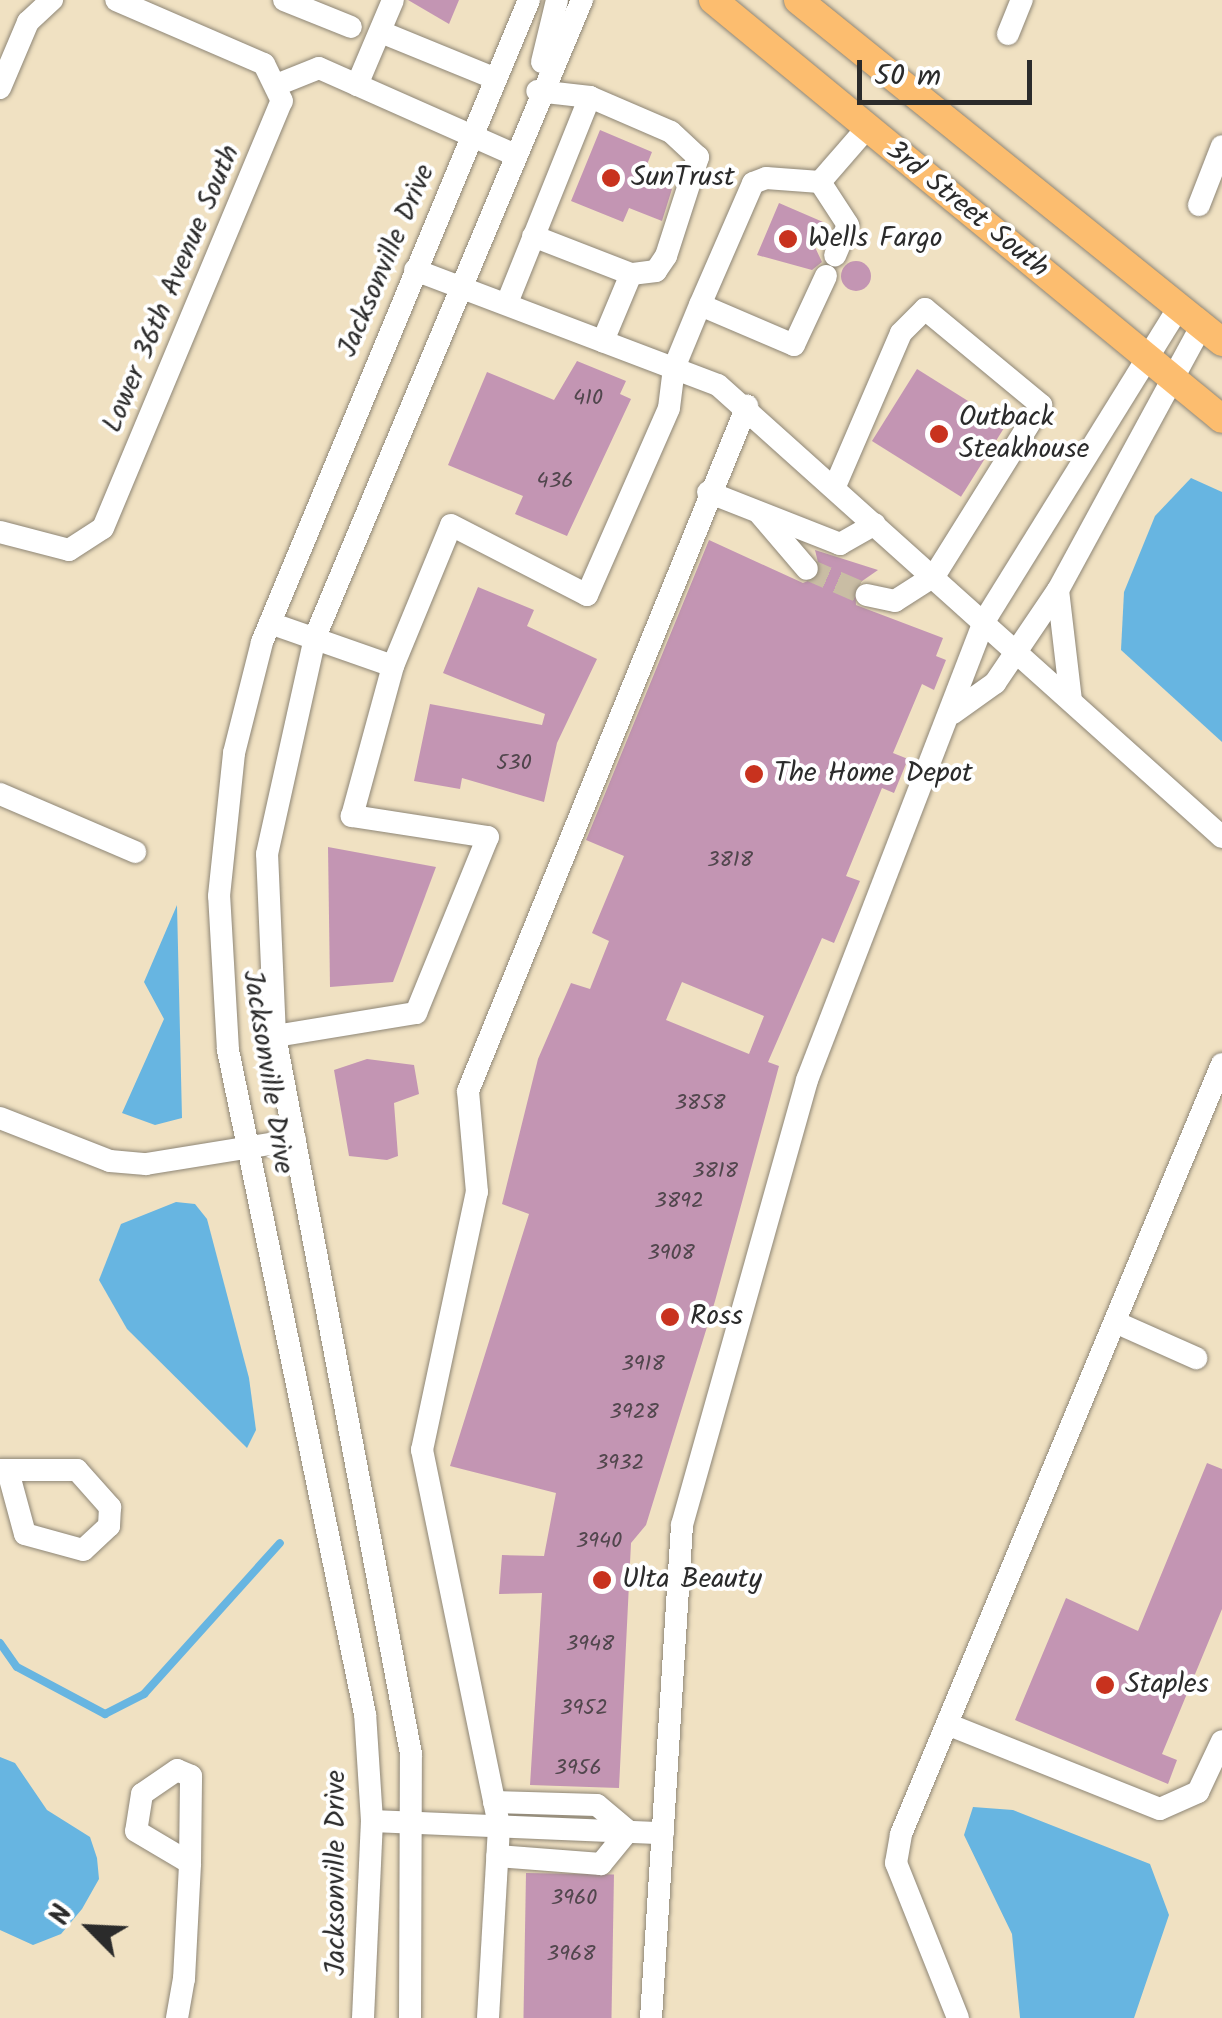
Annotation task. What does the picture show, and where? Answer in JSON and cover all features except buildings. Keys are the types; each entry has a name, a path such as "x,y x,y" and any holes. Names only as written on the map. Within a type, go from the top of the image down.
{"main road":[{"name":"3rd Street South","path":"713,0 1222,419"},
{"name":"3rd Street South","path":"798,0 1212,334"}],"street":[{"path":"0,88 28,22 52,0"},
{"path":"116,0 176,10 264,64 279,84 318,68 512,152"},
{"path":"284,0 312,5 351,27"},
{"path":"357,85 393,0"},
{"name":"Jacksonville Drive","path":"363,2018 372,1820 365,1714 228,1050 219,896 234,753 270,623 530,0"},
{"name":"Jacksonville Drive","path":"537,90 558,0"},
{"name":"Jacksonville Drive","path":"410,2018 416,1821 396,1656 275,1036 267,854 315,636 537,90 582,0"},
{"path":"1008,34 1022,0"},
{"path":"381,32 496,79"},
{"name":"Lower 36th Avenue South","path":"0,532 69,550 103,528 276,120 279,84"},
{"path":"533,236 631,274 660,265 698,157 671,132 590,97 537,90"},
{"path":"507,303 590,97"},
{"path":"275,1036 416,1012 488,838 352,816 393,666 451,525 587,595 669,408 674,368 753,183 820,182 866,129"},
{"path":"1199,205 1222,146"},
{"path":"700,305 794,345 848,226 820,182"},
{"path":"415,270 674,368 747,406 1222,837"},
{"path":"603,341 631,274"},
{"path":"651,2018 682,1525 807,1080 952,713 983,623 1178,308"},
{"path":"836,484 901,333 925,309 1041,404 934,576 896,602 868,595"},
{"path":"952,713 1017,654 1058,590 1172,378 1212,334"},
{"path":"488,2018 496,1813 422,1450 477,1192 468,1091 708,492 747,406"},
{"path":"708,492 840,544 875,524"},
{"path":"758,512 808,568"},
{"path":"1058,590 1070,700"},
{"path":"270,623 393,666"},
{"path":"0,794 135,852"},
{"path":"958,2018 896,1864 948,1724 1222,1064"},
{"path":"0,1118 110,1161 295,1140"},
{"path":"1114,1322 1196,1358"},
{"path":"76,1470 110,1507 109,1526 83,1550 25,1534 4,1473 76,1470"},
{"path":"948,1724 1160,1809 1198,1792 1222,1741"},
{"path":"372,1820 416,1821 496,1813 663,1833"},
{"path":"497,1856 601,1864 628,1831"},
{"path":"177,2018 190,1863"}],"water":[{"path":"1191,478 1222,492 1222,742 1121,650 1124,592 1155,516"},
{"path":"177,905 182,1118 155,1125 122,1113 164,1019 144,982"},
{"path":"176,1202 195,1204 207,1219 249,1378 256,1430 247,1448 127,1329 99,1280 121,1224"},
{"path":"0,1757 15,1763 47,1810 90,1837 97,1858 99,1879 82,1909 61,1934 33,1945 0,1930"},
{"path":"973,1807 1013,1810 1150,1864 1169,1915 1134,2018 1020,2018 1012,1934 964,1835"}],"waterway":[{"path":"0,1643 17,1667 105,1714 144,1694 280,1543"}],"tunnel":[{"path":"807,569 867,595"}],"place":[{"name":"SunTrust","path":"611,178"},
{"name":"Wells Fargo","path":"788,239"},
{"name":"Outback Steakhouse","path":"939,434"},
{"name":"The Home Depot","path":"754,774"},
{"name":"Ross","path":"670,1317"},
{"name":"Ulta Beauty","path":"602,1580"},
{"name":"Staples","path":"1105,1685"}]}
